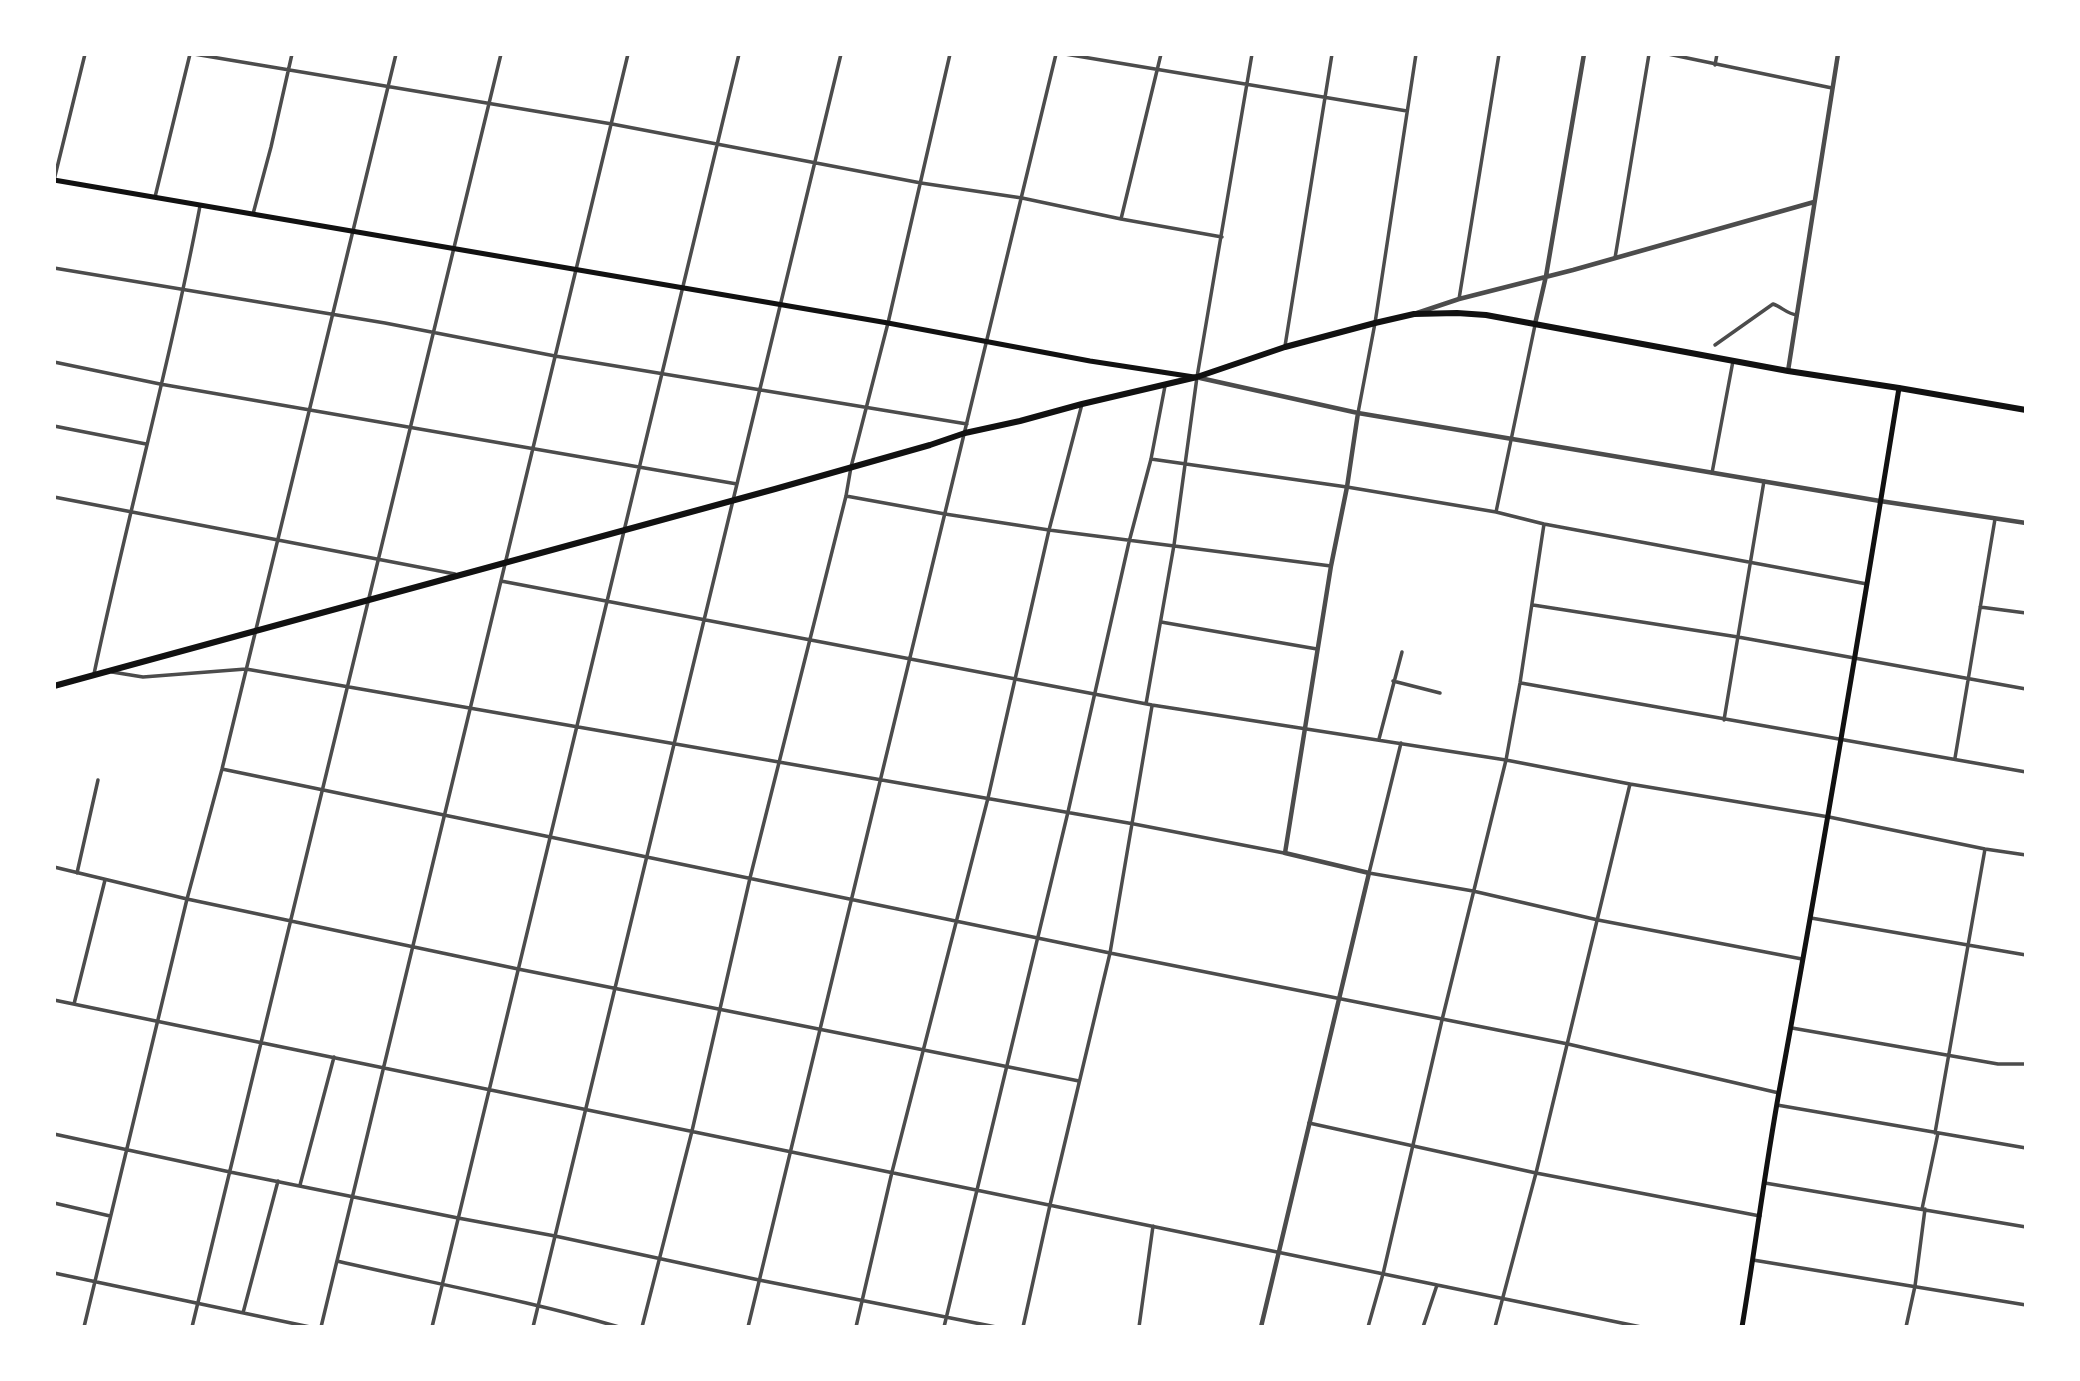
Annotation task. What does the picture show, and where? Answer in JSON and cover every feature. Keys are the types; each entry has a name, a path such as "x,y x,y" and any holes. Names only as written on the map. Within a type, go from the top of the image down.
{"main road":[{"path":"54,180 888,323 1090,362 1197,377"},
{"path":"54,685 624,530 965,433 1197,377 1285,347 1414,314 1486,315 1788,371 2026,410"},
{"path":"1742,1327 1899,388"},
{"path":"2013,407 2026,403"}],"street":[{"path":"54,180 85,54"},
{"path":"155,197 192,54 612,124 1222,237"},
{"path":"253,214 292,54"},
{"path":"84,1327 396,54"},
{"path":"192,1327 501,54"},
{"path":"321,1327 628,54"},
{"path":"432,1327 739,54"},
{"path":"533,1327 841,54"},
{"path":"642,1327 888,323 950,54"},
{"path":"748,1327 1056,54"},
{"path":"1065,54 1406,111"},
{"path":"1121,219 1161,54"},
{"path":"1146,704 1174,545 1197,377 1252,54"},
{"path":"1285,347 1332,54"},
{"path":"1285,853 1331,566 1375,323 1416,54"},
{"path":"1459,299 1499,54"},
{"path":"1496,512 1546,276 1584,54"},
{"path":"1615,258 1649,54"},
{"path":"1668,54 1832,88"},
{"path":"1715,65 1717,54"},
{"path":"1788,371 1838,54"},
{"path":"1414,314 1459,299 1814,202"},
{"path":"94,674 184,290 200,206"},
{"path":"54,268 434,332 555,356 967,424"},
{"path":"1716,345 1773,304 1797,315"},
{"path":"1712,473 1733,361"},
{"path":"54,362 160,384 737,484"},
{"path":"1197,377 1358,413 2026,523"},
{"path":"944,1327 1068,812 1129,542 1151,459 1166,384"},
{"path":"856,1327 892,1172 988,798 1049,530 1082,404"},
{"path":"54,426 146,444"},
{"path":"1151,459 1496,512 1544,524 1867,584"},
{"path":"1724,720 1764,481"},
{"path":"846,496 1129,542 1174,545 1331,566"},
{"path":"54,497 458,575"},
{"path":"1955,759 1995,519"},
{"path":"1368,1327 1506,760 1544,524"},
{"path":"501,581 1146,704 1506,760 2026,855"},
{"path":"1533,605 1738,636 2026,689"},
{"path":"1980,607 2026,613"},
{"path":"1161,622 1319,649"},
{"path":"1379,739 1402,652"},
{"path":"107,671 144,677 246,669 1134,824 1804,960"},
{"path":"1393,681 1440,693"},
{"path":"1520,683 2026,772"},
{"path":"1023,1327 1110,953 1134,824 1152,705"},
{"path":"1261,1327 1401,743"},
{"path":"222,769 1339,1000 1568,1044 1779,1093"},
{"path":"77,873 98,780"},
{"path":"1495,1327 1536,1173 1630,784"},
{"path":"1906,1327 1985,849"},
{"path":"54,867 187,899 518,969 1079,1081"},
{"path":"74,1004 105,880"},
{"path":"1811,918 2026,955"},
{"path":"54,1000 1641,1327"},
{"path":"1792,1028 1998,1064 2026,1064"},
{"path":"299,1185 334,1057"},
{"path":"1777,1105 2026,1148"},
{"path":"1309,1123 1536,1173 1760,1216"},
{"path":"54,1134 996,1327"},
{"path":"243,1313 278,1181"},
{"path":"1765,1183 2026,1227"},
{"path":"54,1203 111,1216"},
{"path":"1139,1327 1153,1226"},
{"path":"1753,1260 2026,1306"},
{"path":"337,1261 539,1305 619,1327"},
{"path":"54,1273 310,1327"},
{"path":"1423,1327 1437,1285"}]}
